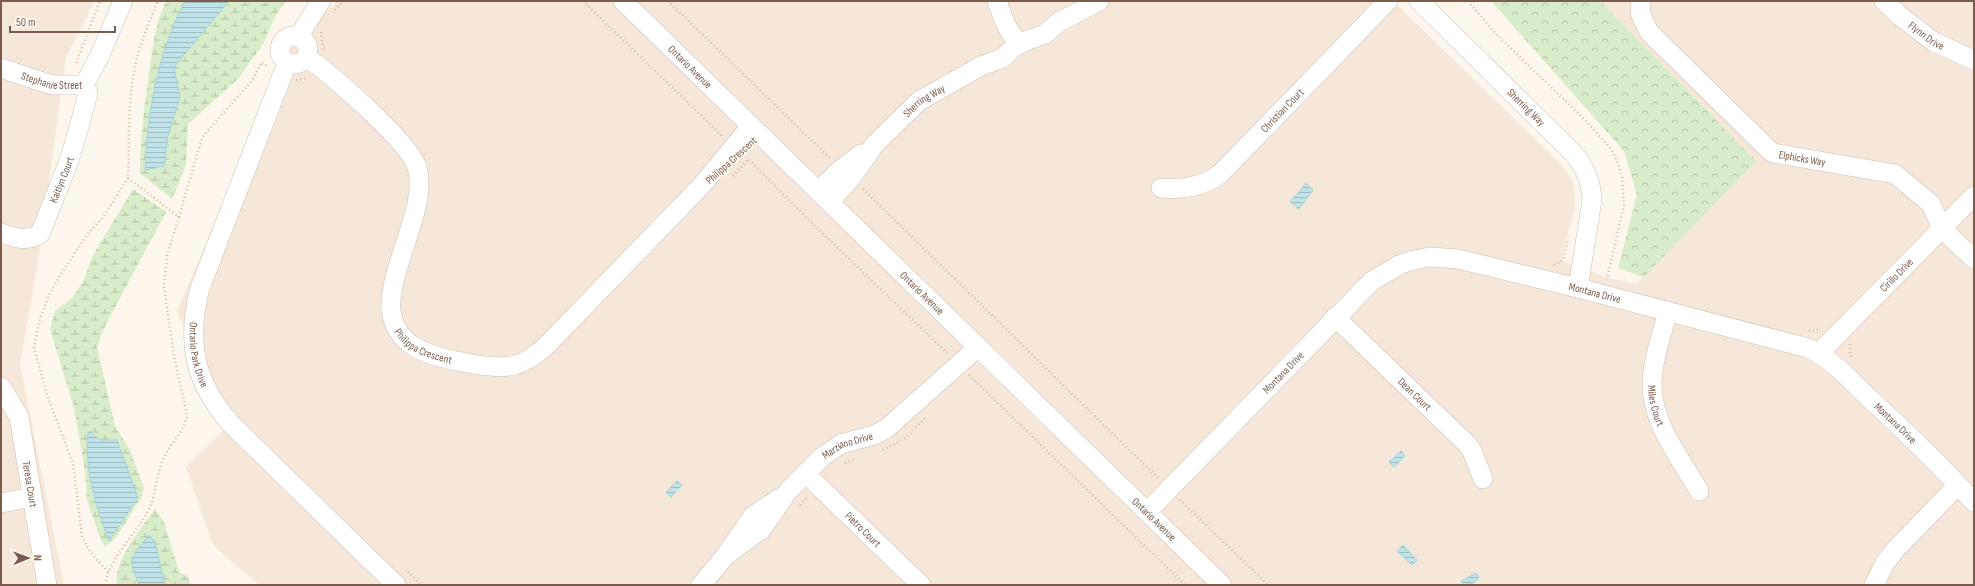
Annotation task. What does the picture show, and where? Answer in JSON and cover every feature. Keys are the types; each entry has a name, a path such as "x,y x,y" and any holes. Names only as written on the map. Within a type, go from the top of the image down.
{"street":[{"name":"Stephanie Street","path":"1,68 52,85 84,85 100,56 123,1"},
{"name":"Ontario Avenue","path":"623,1 972,343 1222,585"},
{"path":"998,1 1005,23 1017,37"},
{"name":"Sherring Way","path":"824,197 919,101 981,66 1003,58 1017,37 1045,34 1059,22 1098,1"},
{"name":"Christian Court","path":"1161,188 1188,188 1201,185 1220,174 1388,1"},
{"name":"Sherring Way","path":"1419,1 1572,152 1582,164 1592,187 1591,213 1586,232 1574,264 1573,286"},
{"name":"Elphicks Way","path":"1641,1 1640,13 1649,32 1773,153 1895,174 1931,204 1942,229 1974,259"},
{"name":"Flynn Drive","path":"1884,1 1900,16 1934,42 1974,60"},
{"path":"298,37 326,8"},
{"path":"289,37 298,37 306,43 308,52 306,57 296,64 290,76 279,52 281,43 289,37"},
{"name":"Philippa Crescent","path":"306,57 332,77 399,140 413,158 417,167 419,189 393,288 392,312 399,333 406,341 422,350 492,367 516,365 536,355 702,185 741,153 756,130"},
{"name":"Ontario Park Drive","path":"290,76 200,288 194,322 194,353 205,387 218,409 230,423 400,577"},
{"name":"Kaitlyn Court","path":"1,233 19,239 32,238 40,234 69,161 88,93 84,85"},
{"name":"Cirillo Drive","path":"1819,353 1974,196"},
{"name":"Montana Drive","path":"1147,512 1179,495 1335,318 1372,280 1401,264 1430,257 1458,259 1573,286 1792,343 1849,366 1974,502"},
{"name":"Miles Court","path":"1668,311 1654,365 1652,383 1653,400 1663,428 1699,491"},
{"name":"Dean Court","path":"1335,318 1467,444 1472,450 1483,479"},
{"name":"Marziano Drive","path":"701,585 726,555 753,516 788,491 822,457 841,444 874,435 886,429 911,407 972,343"},
{"name":"Teresa Court","path":"1,387 19,417 47,585"},
{"name":"Pietro Court","path":"805,473 921,585"},
{"path":"1874,585 1885,563 1894,551 1958,485"},
{"path":"1,503 32,497"}],"path":[{"path":"73,70 100,1"},
{"path":"108,572 90,552 82,537 73,463 48,398 34,348 39,322 49,295 87,235 104,216 128,178 132,87 136,60 144,34 158,1"},
{"path":"326,8 343,1"},
{"path":"584,1 1185,585"},
{"path":"668,1 1179,495 1268,585"},
{"path":"321,29 323,47 330,53"},
{"path":"106,585 108,572 147,512 155,493 159,469 164,456 186,423 187,415 174,356 164,287 167,255 200,144 204,135 251,82 262,62 268,66 269,71 290,76 310,78"},
{"path":"732,177 741,153"},
{"path":"128,178 179,217"},
{"path":"1546,264 1554,266 1563,260 1568,239"},
{"path":"400,577 421,585"}],"shaded area":[{"path":"1,1 95,1 66,57 38,262 20,364 64,585 1,585"},
{"path":"338,1 1393,1 1558,161 1570,177 1574,185 1575,207 1561,260 1609,278 1636,284 1756,161 1600,1 1974,1 1974,585 259,585 213,545 186,467 224,430 177,311 293,41"}],"green space":[{"path":"166,1 185,1 179,13 156,77 146,149 145,170 164,165 168,136 180,97 174,67 228,2 286,1 276,15 263,44 238,79 188,124 186,165 172,199 140,173 142,133 150,66 157,25"},
{"path":"1491,1 1600,1 1756,161 1644,277 1618,268 1637,195 1624,151"},
{"path":"133,189 166,212 105,326 97,347 115,426 130,450 144,488 141,498 116,538 105,547 101,540 87,500 85,470 74,408 50,329 55,311 72,298 83,282 92,257","holes":["101,440 117,440 137,498 109,540 92,493"]},
{"path":"155,509 164,522 179,572 188,577 191,585 165,585 155,542 131,563 139,585 117,585 119,566 123,556"}],"water":[{"path":"185,1 229,1 174,67 180,97 168,136 164,166 145,170 148,127 156,83 168,41"},
{"path":"1306,183 1313,190 1299,209 1290,202"},
{"path":"88,431 101,440 117,440 138,498 109,541 95,500 89,474 87,447"},
{"path":"1401,451 1405,456 1394,467 1389,462"},
{"path":"677,481 682,485 671,497 666,492"},
{"path":"149,535 155,542 165,585 139,585 131,563 135,552"},
{"path":"1403,545 1417,560 1412,565 1397,551"},
{"path":"1476,573 1479,578 1471,585 1464,585 1461,581"}]}
